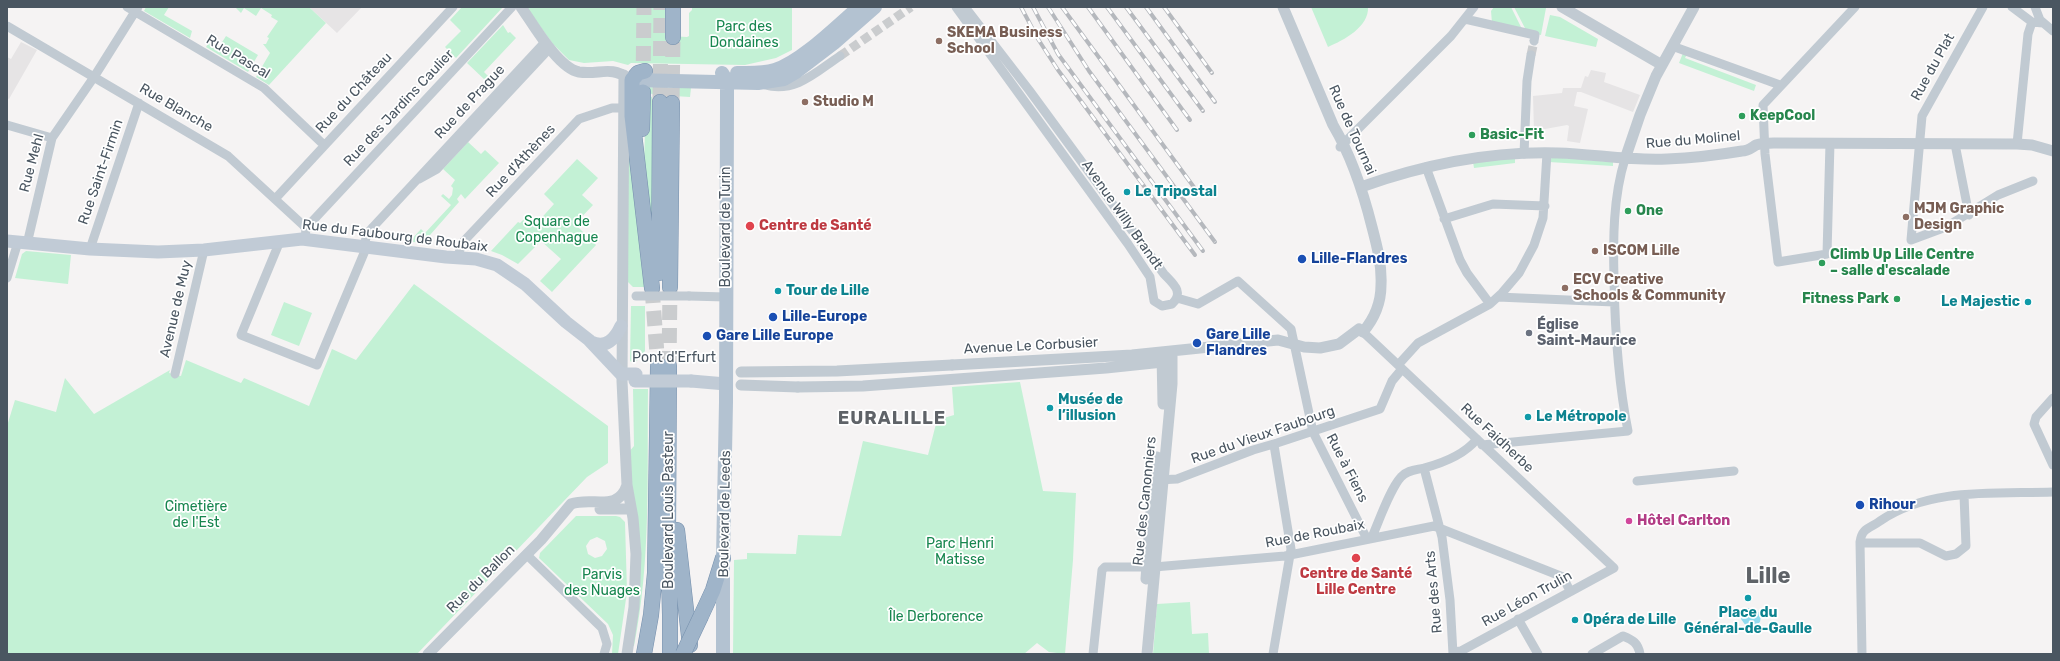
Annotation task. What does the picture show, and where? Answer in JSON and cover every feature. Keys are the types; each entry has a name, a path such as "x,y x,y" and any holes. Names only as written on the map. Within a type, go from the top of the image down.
{"highway":[{"path":"672,37 673,7"},
{"path":"644,71 628,78 642,206 660,288 666,103"},
{"path":"642,206 643,92"},
{"name":"Boulevard Louis Pasteur","path":"644,654 655,581 656,500 663,366 669,396 668,536 670,654"},
{"path":"669,396 674,456 677,541 689,631 690,654"},
{"path":"634,654 644,611 650,536 656,500"},
{"path":"684,654 714,590 723,558"}],"main road":[{"path":"628,78 724,77 761,73 780,68 818,42 859,7"},
{"path":"644,71 724,77 758,83 778,80 791,75 834,43 875,7"},
{"name":"Boulevard de Turin","path":"724,77 726,379"},
{"name":"Rue du Faubourg de Roubaix","path":"17,242 90,249 158,252 204,250 280,241 306,234 365,246 483,260 509,272 530,288 566,322 591,342 622,377 617,379 587,350 566,322"},
{"path":"591,342 599,345 608,343 615,337 621,326"},
{"name":"Pont d'Erfurt","path":"622,377 726,379"},
{"name":"Boulevard de Leeds","path":"723,654 726,379"}],"street":[{"name":"Rue du Château","path":"275,199 453,7"},
{"name":"Rue des Jardins Caulier","path":"306,234 512,7"},
{"path":"520,7 548,45 566,66 574,70 586,72 612,71 628,78 623,108 621,326 627,485 635,530 635,581 627,654"},
{"name":"Avenue Willy Brandt","path":"956,7 1128,244 1150,277 1154,301 1161,306 1167,307 1172,304 1177,298 1177,287 1164,274 965,7"},
{"name":"Rue de Tournai","path":"1283,7 1361,187 1378,252 1381,270 1381,284 1378,302 1372,319 1361,331 1336,345"},
{"path":"1342,146 1465,19 1474,7"},
{"path":"1562,7 1662,65"},
{"path":"1369,538 1402,477 1413,470 1424,468 1463,453 1479,442 1628,431 1617,352 1614,302 1614,234 1621,172 1642,110 1662,65 1694,7"},
{"path":"1830,144 1826,254 1778,262 1764,144 1762,107 1766,100 1855,7"},
{"name":"Rue du Plat","path":"1969,214 1946,227 1912,240 1921,123 1924,111 1983,7"},
{"path":"2012,7 2032,22 2043,23"},
{"path":"2034,8 2043,23 2053,32"},
{"name":"Rue Pascal","path":"134,9 264,88 324,145"},
{"name":"Rue Mehl","path":"7,278 17,242 52,138 94,77 134,9"},
{"path":"1465,19 1535,35 1534,41"},
{"path":"2017,144 2028,34 2032,22"},
{"name":"Rue Blanche","path":"7,26 228,156 275,199 306,234"},
{"name":"Rue de Prague","path":"280,241 241,335 317,365 370,230 414,182 548,45"},
{"path":"1672,46 1780,85"},
{"path":"758,83 777,88 794,86 840,56"},
{"path":"1524,154 1527,81 1531,56"},
{"name":"Rue Saint-Firmin","path":"90,249 139,103"},
{"name":"Rue d'Athènes","path":"457,258 463,242 579,119 612,108 623,108"},
{"path":"7,125 52,138"},
{"name":"Rue du Molinel","path":"1361,187 1426,167 1470,159 1524,154 1547,153 1625,159 1684,158 1742,151 1764,144 1830,144 1920,149 1955,144 2017,144 2032,145 2053,151"},
{"path":"1955,144 1969,214 1998,195 2033,181"},
{"path":"1400,367 1418,343 1490,304 1516,277 1530,253 1539,232 1545,206 1547,153"},
{"path":"1426,167 1463,267 1490,304"},
{"path":"1444,219 1493,204 1545,206"},
{"name":"Avenue de Muy","path":"175,374 204,250"},
{"name":"Rue à Fiens","path":"1177,298 1198,304 1234,282 1239,282 1290,328 1313,432 1369,538"},
{"path":"621,296 726,297"},
{"path":"1498,297 1614,302"},
{"name":"Rue Faidherbe","path":"1361,331 1614,568"},
{"name":"Avenue Le Corbusier","path":"726,379 741,372 837,371 1165,355 1278,340 1317,348 1336,345"},
{"name":"Avenue Le Corbusier","path":"726,379 741,385 833,388 1106,368 1165,355"},
{"name":"Rue des Canonniers","path":"1139,654 1150,567 1158,480 1165,355"},
{"name":"Rue du Vieux Faubourg","path":"1158,480 1177,479 1253,450 1274,445 1380,409 1400,367"},
{"path":"2051,403 2036,417 2034,424 2053,465"},
{"path":"1273,654 1291,549 1274,445"},
{"name":"Rue des Arts","path":"1424,468 1440,527 1450,600 1453,653"},
{"path":"1637,482 1734,471"},
{"name":"Rue du Ballon","path":"428,654 527,555 555,525 571,504 617,500 623,495 627,485"},
{"path":"1862,654 1860,547 1862,533 1870,526 1908,506 1947,496 2053,492"},
{"path":"1860,547 1920,543 1943,555 1956,554 1966,546 1964,495"},
{"name":"Rue du Ballon","path":"555,525 576,508 631,509"},
{"name":"Rue de Roubaix","path":"1093,654 1103,568 1150,567 1290,555 1429,526 1440,527"},
{"path":"1440,527 1563,577 1570,590"},
{"path":"527,555 602,628 607,644 604,654"},
{"name":"Rue des Canonniers","path":"1147,654 1150,567"},
{"name":"Rue Léon Trulin","path":"1453,653 1461,651 1570,590 1614,568"},
{"path":"1518,619 1538,654"},
{"path":"1592,654 1623,636 1633,640 1638,647 1640,654"}],"shaded area":[{"path":"309,7 362,7 337,33"},
{"path":"21,42 37,50 9,99 7,98 7,57 11,59"},
{"path":"1591,70 1606,73 1604,82 1640,95 1633,112 1581,92 1577,92 1574,106 1588,109 1580,143 1567,141 1569,126 1567,125 1534,131 1533,96 1562,93 1563,88 1581,88 1585,76 1588,77"}],"green space":[{"path":"146,7 169,7 164,15 192,31 190,38 144,11"},
{"path":"235,7 309,7 326,23 269,85 256,77 270,53 263,44 266,44 269,38 267,37 278,21 261,8 256,16 244,8 241,13"},
{"path":"462,7 503,7 456,58 445,47 461,31 450,20"},
{"name":"Parc des Dondaines","path":"526,7 669,7 669,36 687,37 689,36 689,13 692,10 692,7 792,7 792,50 776,58 745,65 631,63 628,65 613,61 584,63 569,60 553,44"},
{"path":"1311,7 1368,7 1367,14 1360,27 1348,37 1328,47"},
{"path":"1494,7 1511,7 1523,31 1492,23 1491,11"},
{"path":"1514,7 1546,8 1541,35 1527,32"},
{"path":"1550,15 1560,17 1598,39 1596,47 1545,36"},
{"path":"503,25 508,33 510,32 516,38 484,72 488,76 485,80 467,63"},
{"path":"226,36 258,55 248,72 206,47 210,41 219,47"},
{"path":"1683,53 1687,54 1685,58 1756,85 1754,91 1679,63"},
{"path":"640,87 691,88 690,97 674,96 666,100 640,89"},
{"path":"627,89 649,287 633,287 627,281"},
{"path":"646,94 652,97 654,280 644,166"},
{"path":"468,142 481,154 485,150 499,163 465,199 461,194 457,199 459,202 423,243 404,241 408,236 412,239 421,229 425,233 451,205 441,196 443,194 449,199 452,195 453,188 451,186 455,180 443,169"},
{"path":"1552,157 1613,162 1613,166 1549,162"},
{"path":"1515,158 1515,163 1474,168 1473,162"},
{"name":"Square de Copenhague","path":"577,159 598,178 582,195 593,205 575,224 596,245 552,292 540,281 561,259 541,241 518,264 491,251 518,222 520,223 527,216 536,224 554,204 544,194"},
{"path":"26,251 71,255 68,284 15,278 22,254"},
{"name":"Cimetière de l'Est","path":"414,284 608,426 608,463 587,477 417,654 7,654 7,426 15,400 56,412 65,378 94,414 170,370 169,373 181,376 186,360 241,383 244,378 309,406 332,349 356,360"},
{"path":"284,302 312,313 299,346 271,335"},
{"path":"631,306 645,306 645,351 635,363 630,361"},
{"name":"Parc Henri Matisse","path":"1020,382 1043,491 1076,493 1073,560 1065,654 1049,652 1037,643 1024,654 733,654 734,560 747,559 747,553 796,554 798,535 841,536 863,441 928,455 937,420 954,415 952,387"},
{"path":"633,389 648,389 648,486 646,550 634,646 631,645 637,607 628,453 634,446"},
{"name":"Parvis des Nuages","path":"576,516 616,516 620,517 625,522 627,592 618,654 612,654 613,635 608,624 539,558 540,553","holes":["597,537 605,541 607,549 602,556 595,558 588,554 586,546 590,540"]},
{"path":"1190,602 1192,634 1208,633 1209,654 1153,654 1157,604"}],"water":[{"path":"1748,608 1755,608 1761,615 1760,622 1753,628 1746,626 1741,619 1743,612"}],"tunnel":[{"path":"643,84 644,7"},
{"path":"660,102 661,7"},
{"path":"840,56 911,7"},
{"path":"672,103 673,37"},
{"path":"1531,55 1534,41"},
{"path":"669,366 670,287"},
{"path":"652,288 658,367"}],"railway":[{"path":"1021,7 1038,39 1058,70 1195,255"},
{"path":"1033,7 1058,54 1203,251"},
{"path":"1048,7 1089,71 1215,242"},
{"path":"1062,7 1196,190"},
{"path":"1088,7 1177,130"},
{"path":"1107,7 1190,120"},
{"path":"1126,7 1203,111"},
{"path":"1146,7 1215,102"},
{"path":"1164,7 1212,73"}],"place":[{"name":"SKEMA Business School","path":"939,41"},
{"name":"Studio M","path":"805,102"},
{"name":"KeepCool","path":"1742,116"},
{"name":"Basic-Fit","path":"1472,135"},
{"name":"Le Tripostal","path":"1127,192"},
{"name":"One","path":"1628,211"},
{"name":"MJM Graphic Design","path":"1906,217"},
{"name":"Centre de Santé","path":"750,226"},
{"name":"ISCOM Lille","path":"1595,251"},
{"name":"Lille-Flandres","path":"1302,259"},
{"name":"Climb Up Lille Centre – salle d'escalade","path":"1822,263"},
{"name":"ECV Creative Schools & Community","path":"1565,288"},
{"name":"Tour de Lille","path":"778,291"},
{"name":"Fitness Park","path":"1897,299"},
{"name":"Le Majestic","path":"2028,302"},
{"name":"Lille-Europe","path":"773,317"},
{"name":"Église Saint-Maurice","path":"1529,333"},
{"name":"Gare Lille Europe","path":"707,336"},
{"name":"Gare Lille Flandres","path":"1197,343"},
{"name":"Musée de l’illusion","path":"1050,408"},
{"name":"Le Métropole","path":"1528,417"},
{"name":"Rihour","path":"1860,505"},
{"name":"Hôtel Carlton","path":"1629,521"},
{"name":"Centre de Santé Lille Centre","path":"1356,558"},
{"name":"Place du Général-de-Gaulle","path":"1748,598"},
{"name":"Opéra de Lille","path":"1575,620"}],"district":[{"name":"EURALILLE","path":"892,419"},
{"name":"Lille","path":"1768,577"}],"park label":[{"name":"Île Derborence","path":"936,617"}]}
